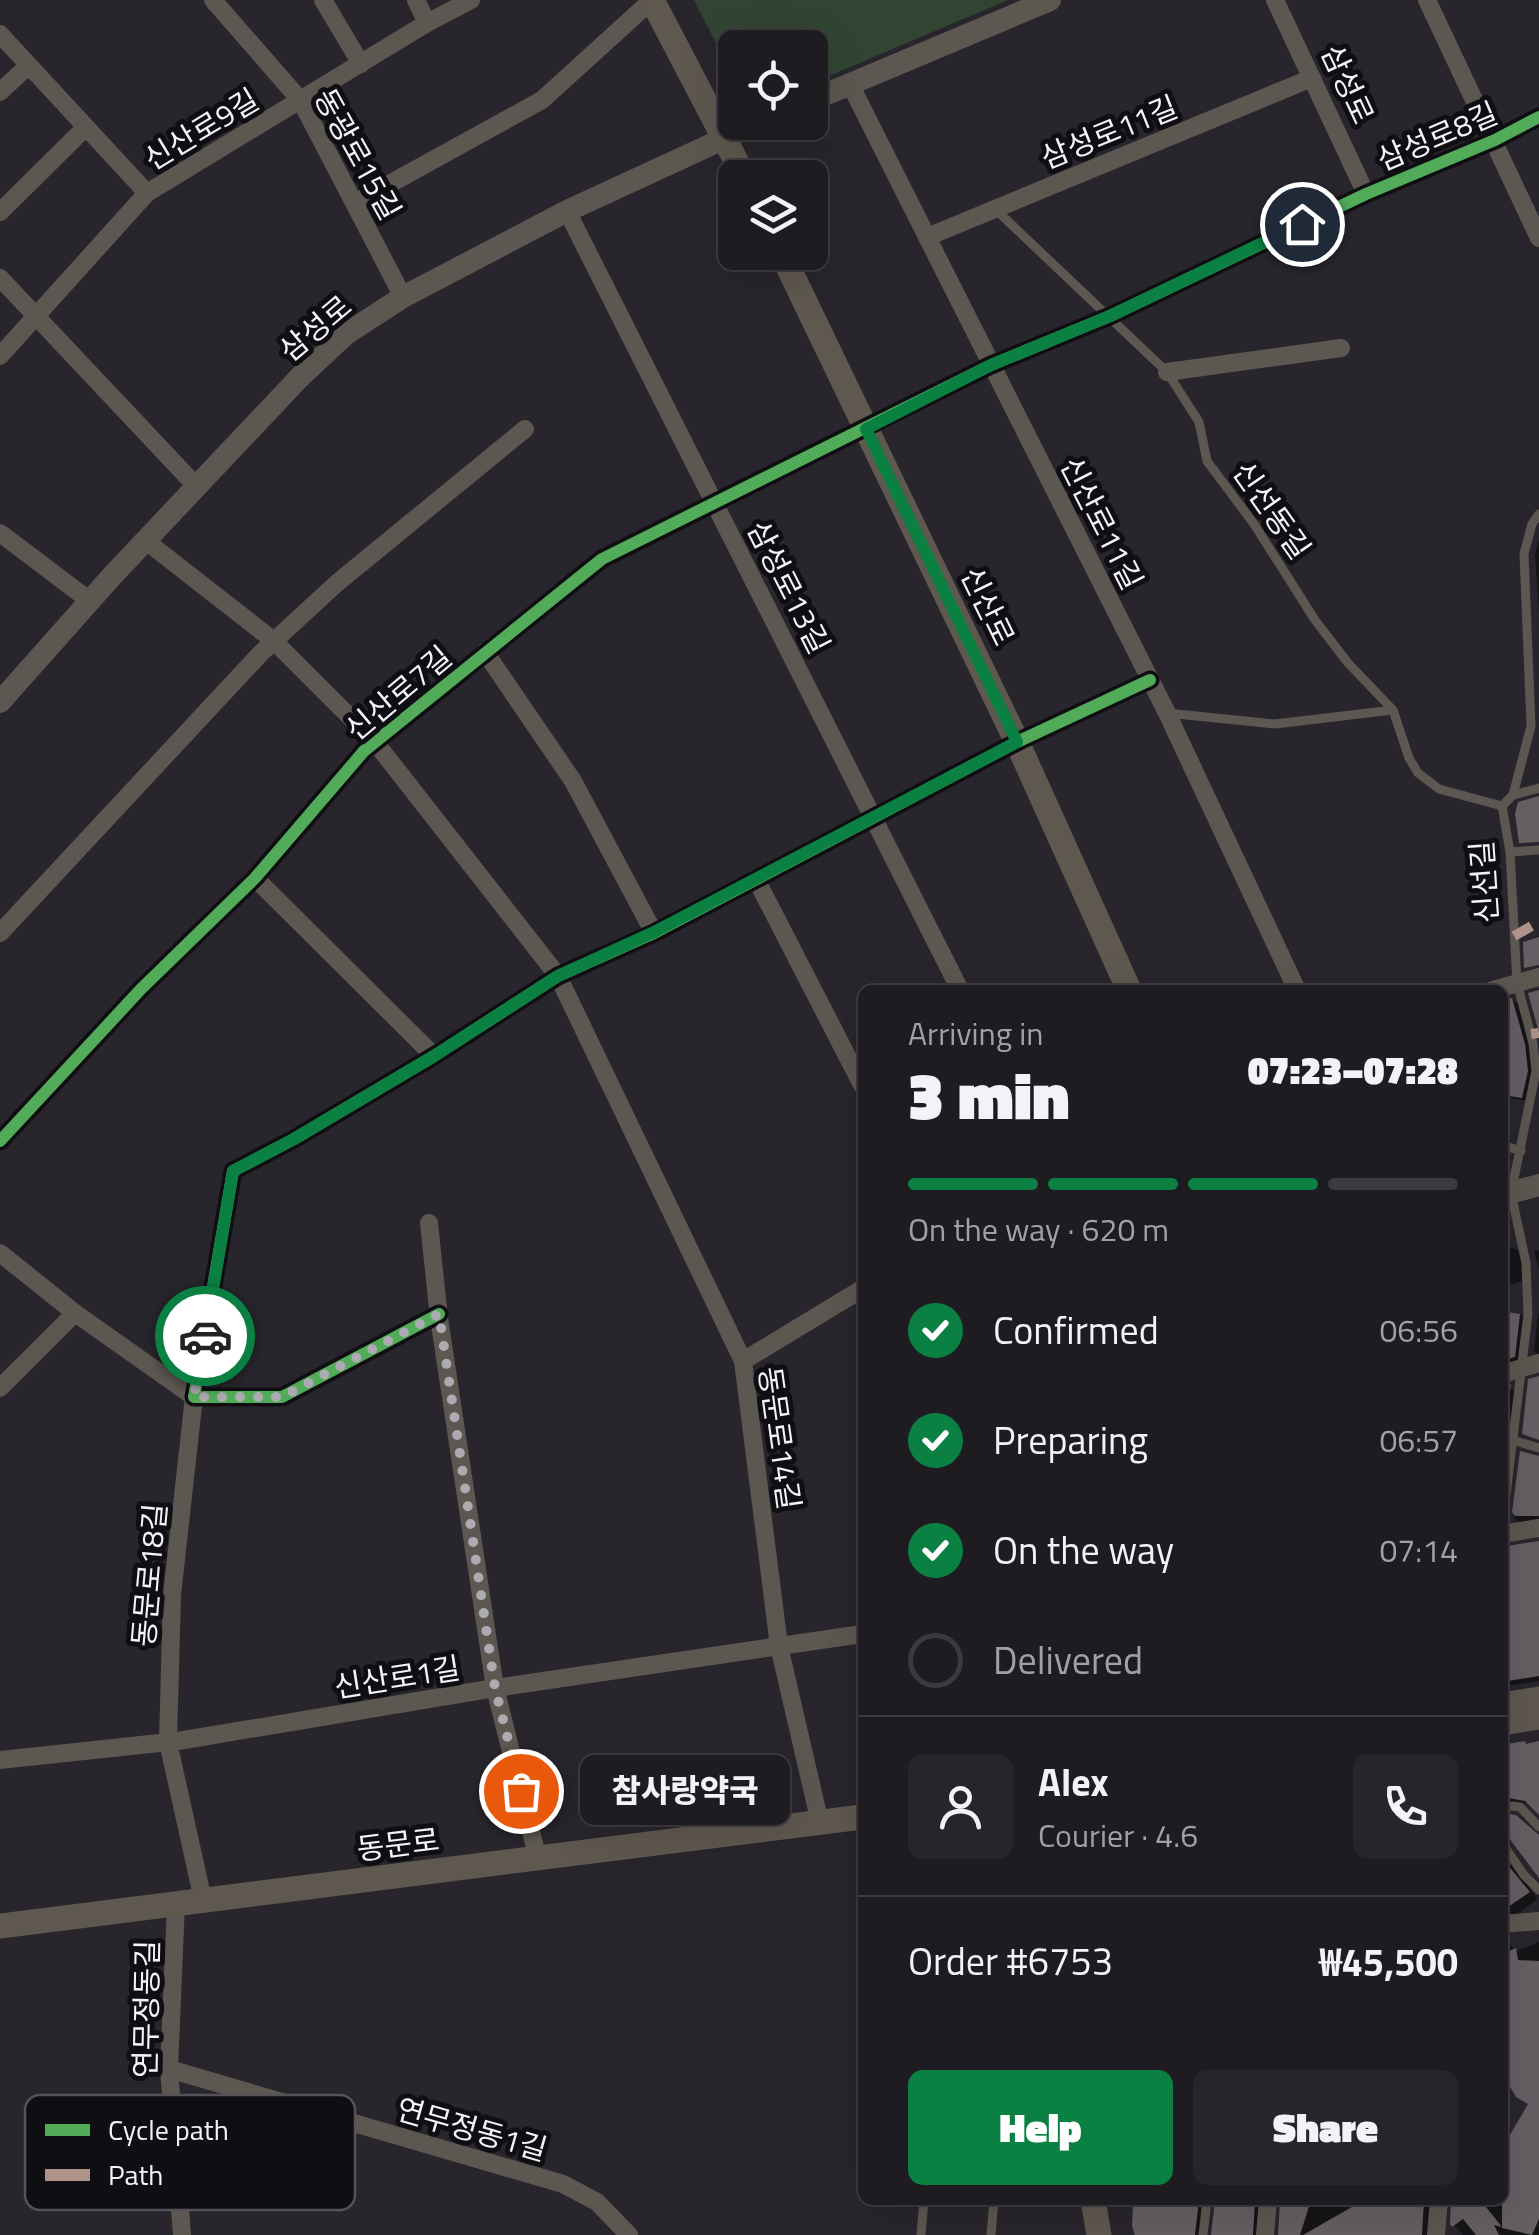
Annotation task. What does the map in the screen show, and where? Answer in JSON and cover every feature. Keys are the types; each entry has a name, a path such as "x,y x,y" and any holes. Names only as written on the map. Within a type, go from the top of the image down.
{"main road":[{"path":"652,0 718,122"},
{"name":"신산로","path":"791,270 1017,742 1127,985"},
{"path":"1508,1704 1539,1699"},
{"path":"1508,1723 1539,1718"},
{"name":"동문로","path":"0,1926 858,1818"},
{"path":"1094,2205 1099,2235"}],"street":[{"name":"동광로15길","path":"213,0 301,101 404,297"},
{"path":"323,0 360,64"},
{"path":"416,0 427,23"},
{"name":"신산로9길","path":"0,356 147,194 471,0"},
{"path":"355,203 542,100 652,0"},
{"path":"828,94 1050,0"},
{"name":"삼성로","path":"1275,0 1366,194"},
{"path":"1428,0 1539,238"},
{"path":"0,34 147,194"},
{"path":"0,92 28,66"},
{"name":"삼성로11길","path":"927,236 1312,78"},
{"name":"신산로11길","path":"850,84 1150,680 1296,985"},
{"name":"삼성로8길","path":"866,429 991,365 1110,316 1539,117"},
{"path":"0,212 85,128"},
{"name":"삼성로","path":"0,702 146,541 334,345 404,297 567,211 720,140"},
{"name":"삼성로13길","path":"567,211 958,985"},
{"path":"0,278 197,487"},
{"path":"1167,372 1341,348"},
{"path":"0,932 274,641 336,583 525,429"},
{"name":"신산로7길","path":"0,1141 141,988 255,878 375,742 602,558 866,429"},
{"path":"0,533 90,601"},
{"name":"동문로14길","path":"146,541 274,641 375,742 558,976 744,1360 779,1646 820,1823"},
{"path":"485,652 573,781 654,932"},
{"path":"255,878 434,1056 558,976 654,932 1017,742 1150,680"},
{"path":"756,879 858,1077"},
{"path":"1508,986 1539,977"},
{"name":"동문로18길","path":"203,1900 168,1742 172,1595 194,1397 233,1171 434,1056"},
{"path":"1508,1194 1539,1185"},
{"path":"429,1223 495,1688 538,1859"},
{"path":"0,1253 75,1313 194,1397 282,1397 439,1314"},
{"path":"744,1360 858,1291"},
{"path":"0,1388 75,1313"},
{"path":"1508,1531 1539,1528"},
{"name":"신산로1길","path":"0,1760 168,1742 495,1688 858,1635"},
{"name":"연무정동길","path":"171,2095 176,1904"},
{"path":"1508,1924 1539,1921"},
{"name":"연무정동1길","path":"169,2068 261,2095"},
{"name":"연무정동1길","path":"355,2123 563,2184 596,2202 629,2235"},
{"path":"1265,2235 1268,2205"},
{"path":"1436,2235 1439,2205"},
{"name":"연무정동길","path":"180,2210 182,2235"}],"lane":[{"name":"신선동길","path":"995,208 1167,372 1199,422 1208,461 1315,620 1348,663 1393,710 1418,773 1439,789 1502,806"},
{"path":"1539,514 1526,539 1524,554 1534,621 1531,726 1513,795 1539,788"},
{"path":"1166,713 1275,724 1393,710"},
{"name":"신선길","path":"1508,1191 1521,1151 1536,1071 1534,1043 1517,983 1510,852 1502,806 1513,795"},
{"path":"1510,852 1539,850"},
{"path":"1508,1147 1521,1151"},
{"path":"1508,1199 1528,1289 1531,1366 1508,1463"},
{"path":"1512,1440 1539,1448"},
{"path":"1508,1805 1520,1807 1539,1827"},
{"path":"1508,1852 1539,1890"},
{"path":"921,2235 924,2205"},
{"path":"991,2235 994,2205"},
{"path":"1203,2235 1206,2205"}],"green space":[{"path":"694,0 1008,0 828,76 828,30 718,30 718,47"}],"building":[{"path":"1539,796 1539,842 1519,843 1515,814 1518,802"},
{"path":"1539,937 1539,965 1524,968 1523,942"},
{"path":"1539,990 1539,1029 1538,1029 1528,993"},
{"path":"1512,998 1525,1044 1528,1071 1522,1098 1508,1096 1508,999"},
{"path":"1508,1312 1520,1314 1515,1357 1508,1359"},
{"path":"1539,1376 1539,1440 1522,1434 1528,1379"},
{"path":"1520,1451 1539,1456 1539,1516 1515,1516 1512,1512"},
{"path":"1539,1541 1539,1676 1508,1681 1509,1604 1508,1546"},
{"path":"1539,1741 1539,1815 1525,1801 1508,1798 1508,1744"},
{"path":"1508,1814 1516,1815 1539,1835 1539,1878 1509,1838"},
{"path":"1508,1865 1530,1892 1508,1907"},
{"path":"1516,1948 1518,1960 1539,1961 1539,2219 1532,2235 1502,2228 1502,2205 1508,2205 1508,2138 1528,2104 1516,2097 1508,2084 1508,1951"},
{"path":"1133,2205 1198,2205 1195,2235 1135,2235"},
{"path":"1214,2205 1255,2205 1253,2235 1211,2235"},
{"path":"1280,2205 1309,2205 1300,2235 1278,2235"},
{"path":"1355,2205 1424,2205 1422,2235 1303,2235"},
{"path":"1451,2205 1484,2205 1502,2227 1494,2225 1499,2235 1476,2235 1463,2219 1452,2227"}],"marked path":[{"path":"1514,936 1539,922"},
{"path":"1531,1034 1539,1033"}],"cycle path":[{"path":"0,1141 141,989 255,878 364,751 602,559 991,365 1110,316 1539,117"},
{"path":"439,1314 282,1397 194,1397 233,1171 434,1056 558,976 654,933 1017,742 1150,680"}],"way so far":[{"path":"205,1336 194,1397 282,1397 439,1314 495,1688 521,1791"}],"place":[{"name":"참사랑약국","path":"521,1791"}],"route":[{"path":"205,1336 233,1171 434,1056 558,976 654,932 1017,742 866,429 991,365 1110,316 1302,224"}]}
